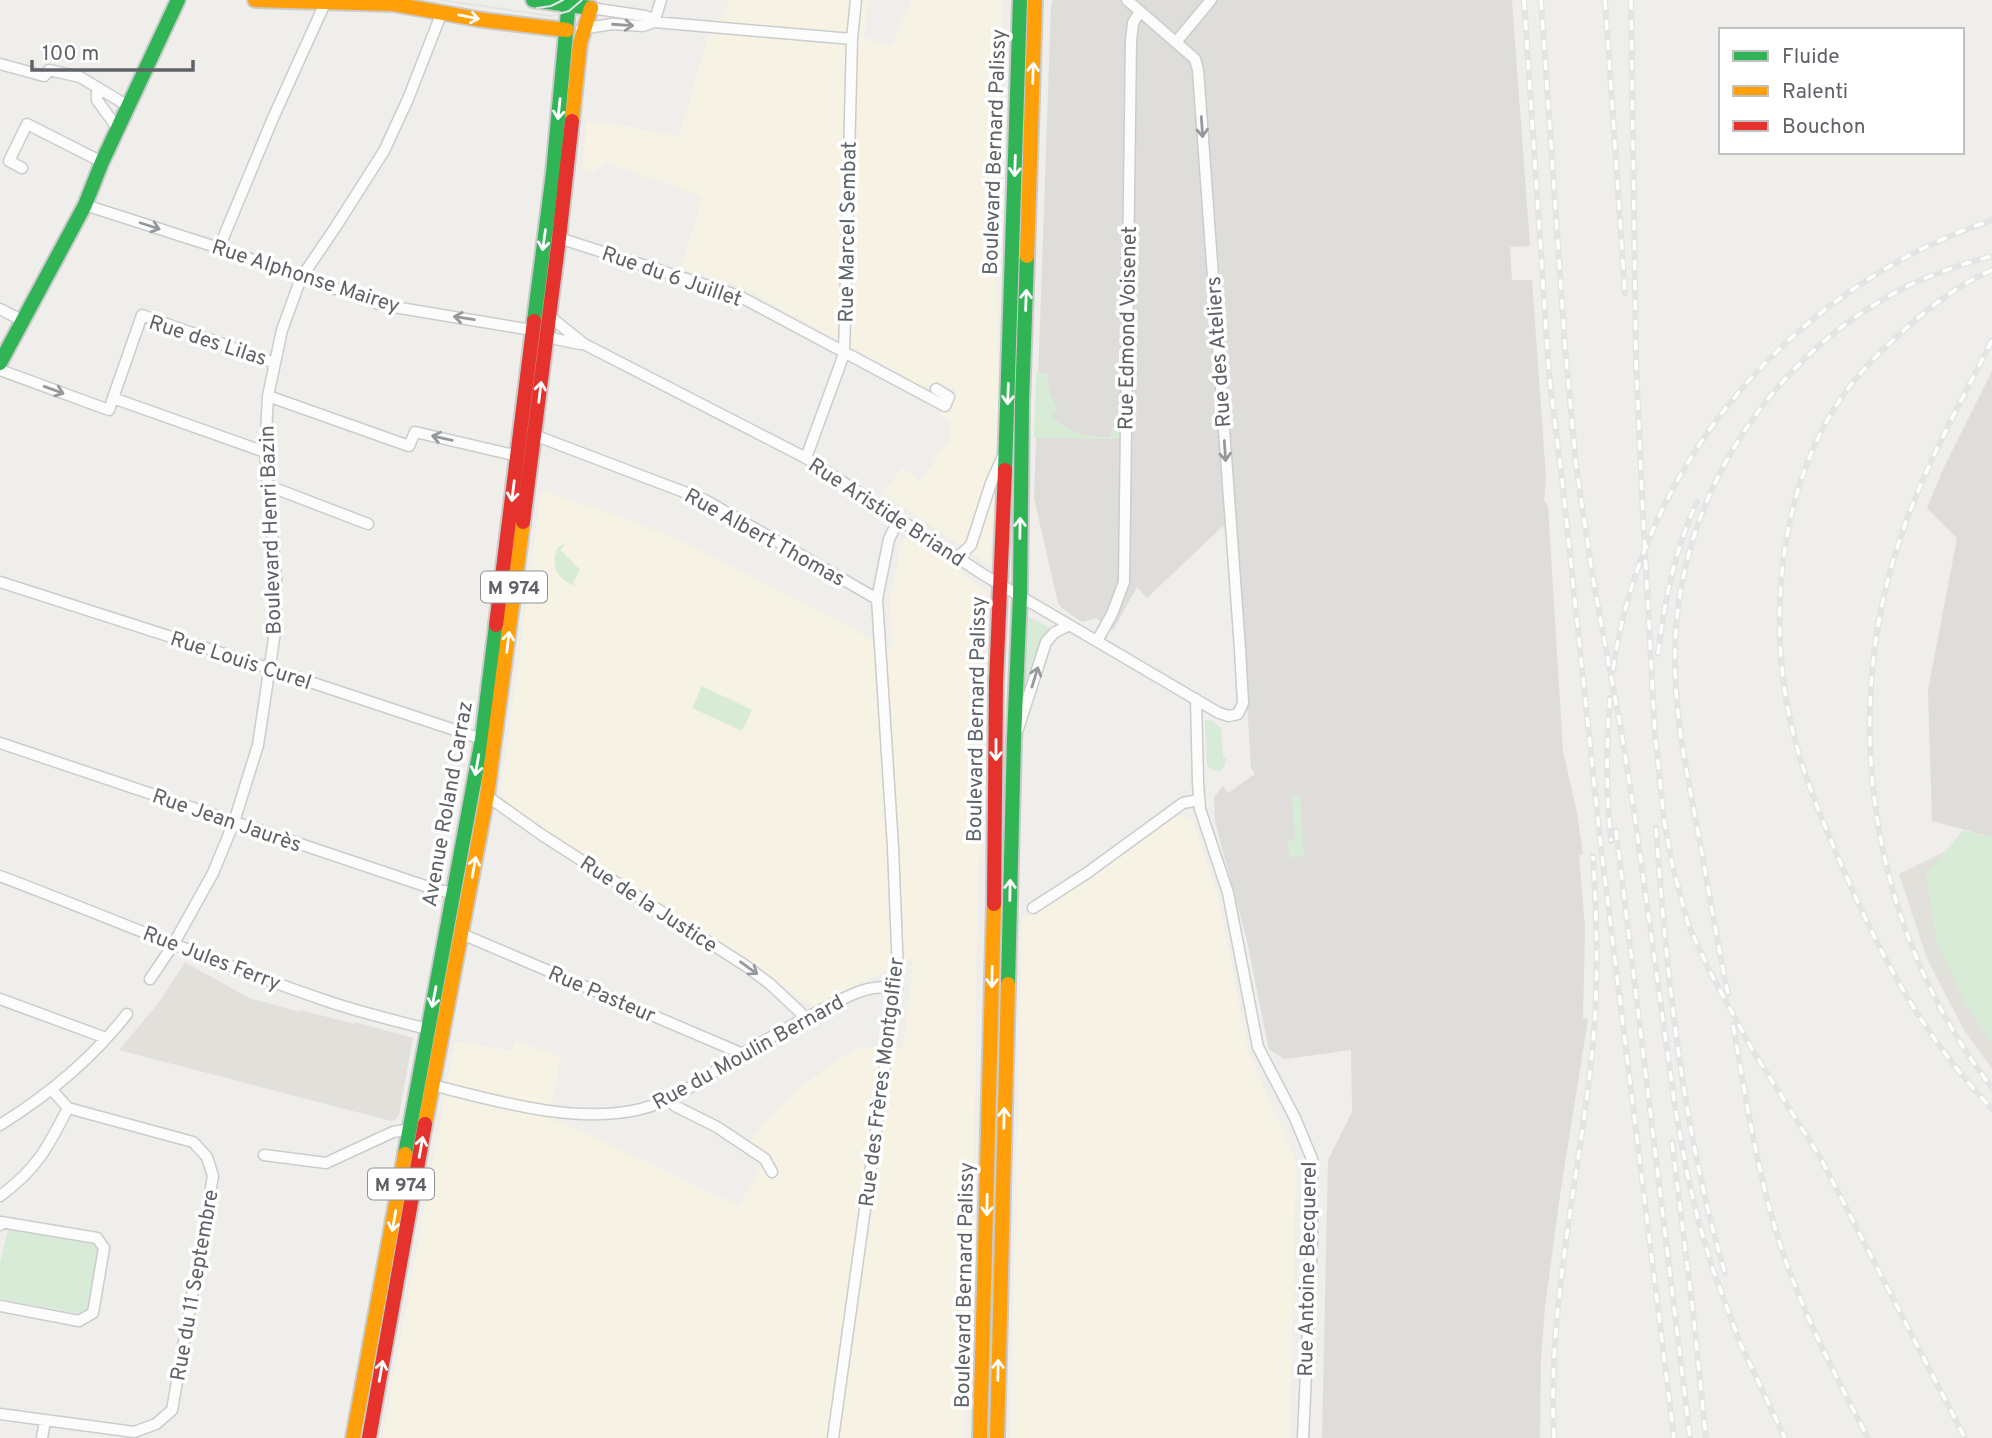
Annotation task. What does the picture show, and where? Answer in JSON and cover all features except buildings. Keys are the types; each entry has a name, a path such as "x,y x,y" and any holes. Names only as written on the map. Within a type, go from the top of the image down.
{"main road":[{"path":"0,363 85,205 102,162 178,0"},
{"path":"255,0 393,4 520,25 566,37"},
{"path":"533,0 592,4"},
{"name":"Boulevard Bernard Palissy","path":"980,1438 996,836 999,584 1009,376 1020,0"},
{"name":"Boulevard Bernard Palissy","path":"997,1438 1020,596 1022,403 1035,0"},
{"name":"M 974","path":"560,173 569,3"},
{"name":"M 974","path":"560,173 569,152 580,43 588,28 592,4"},
{"name":"Avenue Roland Carraz","path":"369,1438 487,796 559,238 560,173"},
{"name":"Avenue Roland Carraz","path":"353,1438 482,739 532,330 560,173"},
{"path":"536,301 546,337"},
{"path":"454,893 462,934"}],"street":[{"path":"654,22 661,0"},
{"name":"Rue Marcel Sembat","path":"806,458 844,354 852,39 856,0"},
{"name":"Rue des Ateliers","path":"1128,0 1195,59 1198,70 1242,707 1234,715 1219,713"},
{"path":"1176,43 1211,0"},
{"path":"219,248 272,118 326,1"},
{"path":"592,4 645,16 654,22"},
{"name":"Rue Edmond Voisenet","path":"1097,641 1125,582 1131,41 1133,23 1140,11"},
{"name":"Boulevard Henri Bazin","path":"150,979 213,873 234,822 258,745 275,632 276,577 265,452 268,396 282,330 300,278 384,151 408,99 442,12"},
{"path":"566,37 588,28 612,24 643,26 654,22 852,39"},
{"path":"0,64 44,76 49,70 80,77 128,106"},
{"path":"97,87 97,100 118,129"},
{"path":"22,168 9,161 27,124 102,162"},
{"name":"Rue Alphonse Mairey","path":"85,205 382,305 532,330"},
{"name":"Rue du 6 Juillet","path":"559,238 739,296 945,406 949,397 936,389"},
{"path":"0,309 23,321"},
{"name":"Rue des Lilas","path":"113,398 142,315 275,363"},
{"name":"Rue Aristide Briand","path":"549,316 584,344 806,458 999,584 1219,713"},
{"name":"Rue Aristide Briand","path":"546,337 584,344"},
{"path":"0,370 109,410 113,398 265,452"},
{"path":"268,396 409,446 415,432 517,456"},
{"name":"Rue Albert Thomas","path":"534,435 705,500 877,599"},
{"path":"957,558 971,545 991,482 1004,455"},
{"path":"269,486 368,524"},
{"name":"Rue des Frères Montgolfier","path":"833,1438 897,989 899,956 877,599 889,539 899,519"},
{"name":"Rue Louis Curel","path":"0,582 482,739"},
{"name":"Boulevard Bernard Palissy","path":"1014,739 1046,642 1054,633 1069,625"},
{"name":"Rue Antoine Becquerel","path":"1196,699 1199,800 1202,817 1228,893 1258,1046 1295,1118 1312,1159 1312,1228 1303,1438"},
{"name":"Rue Jean Jaurès","path":"0,743 433,889 454,893"},
{"name":"Rue de la Justice","path":"487,796 542,835 746,966 801,1013 804,1019"},
{"path":"1033,908 1087,873 1182,803 1199,800"},
{"name":"Rue Jules Ferry","path":"0,876 326,1001 427,1029"},
{"name":"Rue Pasteur","path":"462,934 743,1054"},
{"name":"Rue du Moulin Bernard","path":"432,1085 566,1115 614,1114 642,1109 669,1100 743,1054 845,998 872,987 897,989"},
{"path":"0,999 106,1038"},
{"path":"0,1125 52,1090 127,1014"},
{"path":"0,1196 21,1180 45,1152 68,1108 52,1090"},
{"path":"669,1100 717,1127 765,1159 772,1172"},
{"name":"Rue du 11 Septembre","path":"0,1414 134,1432 156,1424 172,1410 213,1176 206,1157 193,1142 68,1108"},
{"path":"264,1156 326,1163 393,1132 411,1129"},
{"path":"0,1222 97,1238 104,1248 93,1313 79,1321 0,1306"},
{"path":"42,1438 45,1421"}],"shaded area":[{"path":"729,0 868,0 864,37 891,47 912,0 1002,0 996,273 999,425 990,565 882,493 902,468 920,482 949,440 949,420 939,414 956,389 938,382 923,387 742,287 681,268 703,196 606,163 593,172 582,170 587,122 626,126 679,137 707,40 723,16"},
{"path":"1053,0 1512,0 1530,246 1510,247 1512,280 1532,280 1546,478 1544,500 1548,506 1563,751 1583,854 1579,855 1585,928 1583,1018 1588,1019 1545,1307 1540,1438 1322,1438 1328,1160 1352,1112 1351,1050 1285,1059 1269,1050 1247,941 1215,822 1214,797 1223,786 1228,793 1255,774 1251,767 1236,527 1222,527 1147,598 1137,587 1113,630 1096,618 1082,622 1058,603 1034,498"},
{"path":"1992,371 1992,837 1932,821 1928,690 1957,538 1927,508 1944,467"},
{"path":"541,490 635,522 694,547 893,650 890,599 902,541 911,537 988,592 982,626 984,715 964,1438 382,1438 455,1041 512,1051 516,1041 561,1057 548,1118 739,1206 765,1160 744,1148 783,1103 803,1085 855,1049 903,1047 913,972 912,957 814,1006 506,806 501,790"},
{"path":"1178,815 1193,821 1217,893 1249,1054 1296,1161 1290,1438 1010,1438 1022,919 1062,896"},
{"path":"1958,845 1992,852 1992,1069 1964,1030 1927,959 1899,874"},
{"path":"185,962 249,998 413,1038 399,1115 391,1121 119,1050 160,1001"}],"green space":[{"path":"1036,373 1047,373 1050,394 1058,409 1051,415 1063,426 1077,433 1110,437 1112,428 1119,427 1121,439 1034,438"},
{"path":"566,543 561,550 580,570 573,583 576,586 564,580 555,566 558,547"},
{"path":"1025,615 1050,628 1023,694"},
{"path":"702,686 752,710 742,731 692,708"},
{"path":"1205,720 1211,720 1221,728 1223,758 1226,758 1221,771 1212,770 1207,765"},
{"path":"1292,795 1300,795 1304,856 1289,857 1288,841 1295,840"},
{"path":"1963,830 1992,837 1992,1043 1964,1001 1937,942 1926,874"},
{"path":"8,1229 99,1245 87,1315 0,1299 0,1263"}],"tram line":[{"path":"440,0 551,16 569,11 582,0"},
{"path":"537,8 551,6 563,0"}],"railway":[{"path":"1524,0 1549,374 1600,839 1674,1438"},
{"path":"1541,0 1576,465 1634,811 1675,1107 1687,1173 1712,1267 1740,1343 1785,1438"},
{"path":"1605,0 1625,293"},
{"path":"1631,0 1636,359 1642,496 1655,734 1664,820 1672,864 1688,924 1710,972 1753,1051 1820,1157 1965,1438"},
{"path":"1613,670 1630,593 1657,521 1694,453 1739,392 1793,337 1853,289 1920,250 1992,220"},
{"path":"1728,994 1686,766 1675,676 1679,598 1692,543 1711,491 1737,442 1770,397 1808,356 1851,321 1898,291 1944,271 1992,256"},
{"path":"1992,270 1951,293 1878,354 1847,390 1823,427 1805,469 1792,513 1780,605 1781,652 1786,697 1795,740 1811,791 1831,840 1875,938 1908,998 1946,1054 1992,1109"},
{"path":"1992,340 1930,464 1908,516 1881,612 1871,683 1871,755 1878,826 1895,896 1919,964 1952,1028 1992,1088"},
{"path":"1658,654 1672,576 1682,538 1697,502"},
{"path":"1610,698 1607,770 1611,841"},
{"path":"1656,828 1678,1052 1698,1163 1725,1273"},
{"path":"1616,830 1690,1438"},
{"path":"1554,1438 1555,1341 1596,1004 1593,856"},
{"path":"1733,1025 1758,1163 1780,1244 1809,1319 1868,1438"},
{"path":"1672,1142 1706,1438"}],"traffic: fast":[{"path":"0,363 85,205 102,162 178,0"},
{"path":"533,0 591,8"},
{"path":"534,321 553,173 569,0"},
{"path":"1005,470 1020,0"},
{"path":"1008,984 1027,256"},
{"path":"405,1154 482,739 496,625"}],"traffic: slow":[{"path":"255,0 393,4 483,20 567,30"},
{"path":"1027,256 1035,0"},
{"path":"572,121 580,43 591,8"},
{"path":"425,1124 487,796 523,522"},
{"path":"980,1438 994,904"},
{"path":"997,1438 1008,984"},
{"path":"353,1438 405,1154"}],"traffic: jam":[{"path":"523,522 572,121"},
{"path":"496,625 534,321"},
{"path":"994,904 996,683 1005,470"},
{"path":"369,1438 425,1124"}]}
